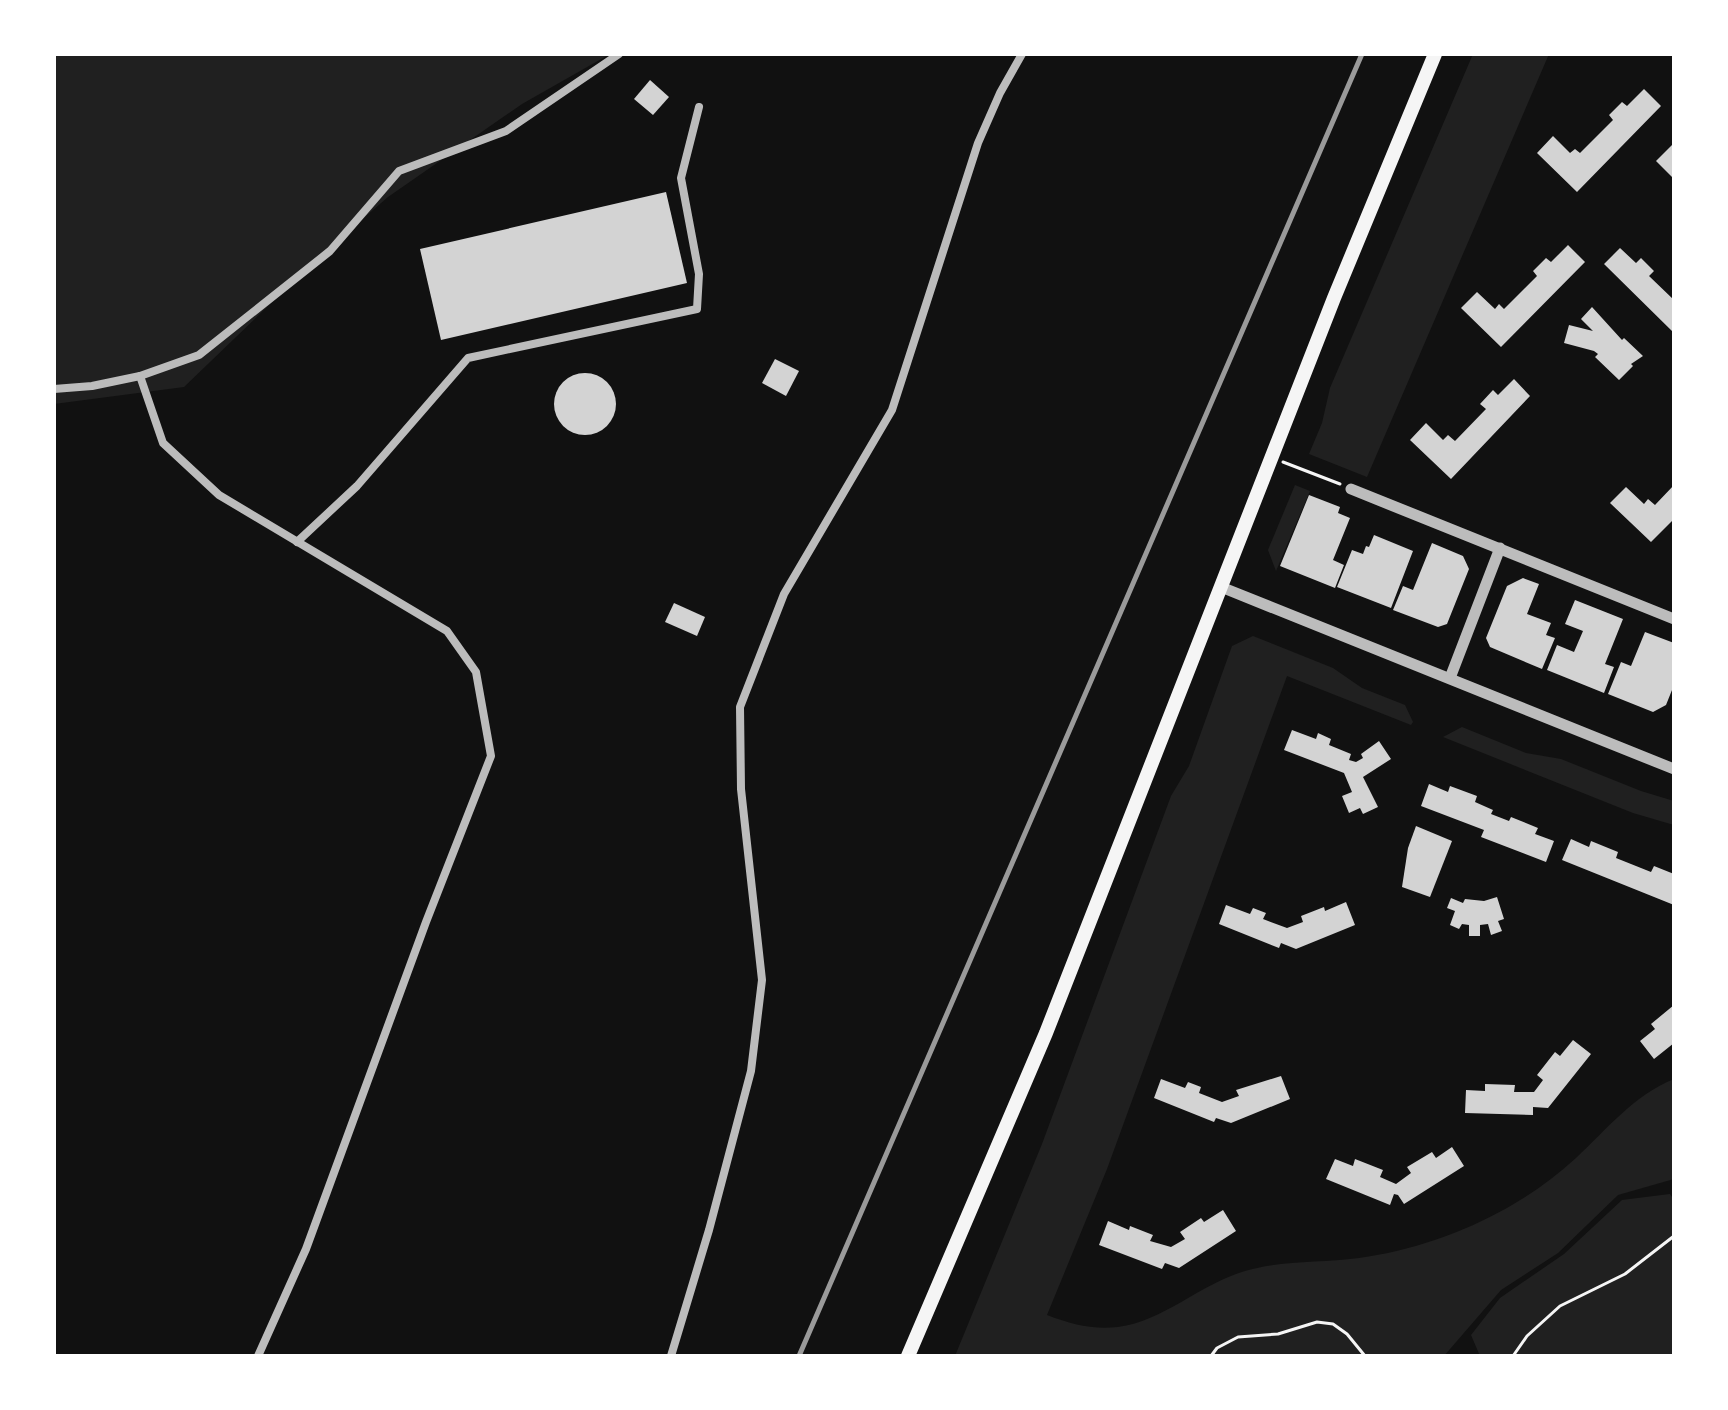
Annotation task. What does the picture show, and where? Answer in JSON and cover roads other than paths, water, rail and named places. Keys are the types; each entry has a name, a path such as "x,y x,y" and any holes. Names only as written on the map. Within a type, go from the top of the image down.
{"main road":[{"path":"908,1356 1046,1033 1328,312 1435,54"}],"street":[{"path":"54,389 92,386 140,376 199,355 330,251 399,171 506,131 619,54"},
{"path":"671,1356 709,1230 751,1071 762,980 741,789 740,707 784,594 892,410 978,143 1000,93 1022,54"},
{"path":"297,542 357,486 468,358 697,309 699,274 681,178 699,107"},
{"path":"140,376 163,443 219,495 447,631 476,672 491,756 426,922 306,1249 258,1356"},
{"path":"1351,489 1674,619"},
{"path":"1450,678 1500,548"},
{"path":"1221,587 1674,769"}],"railway":[{"path":"799,1356 1362,54"}]}
